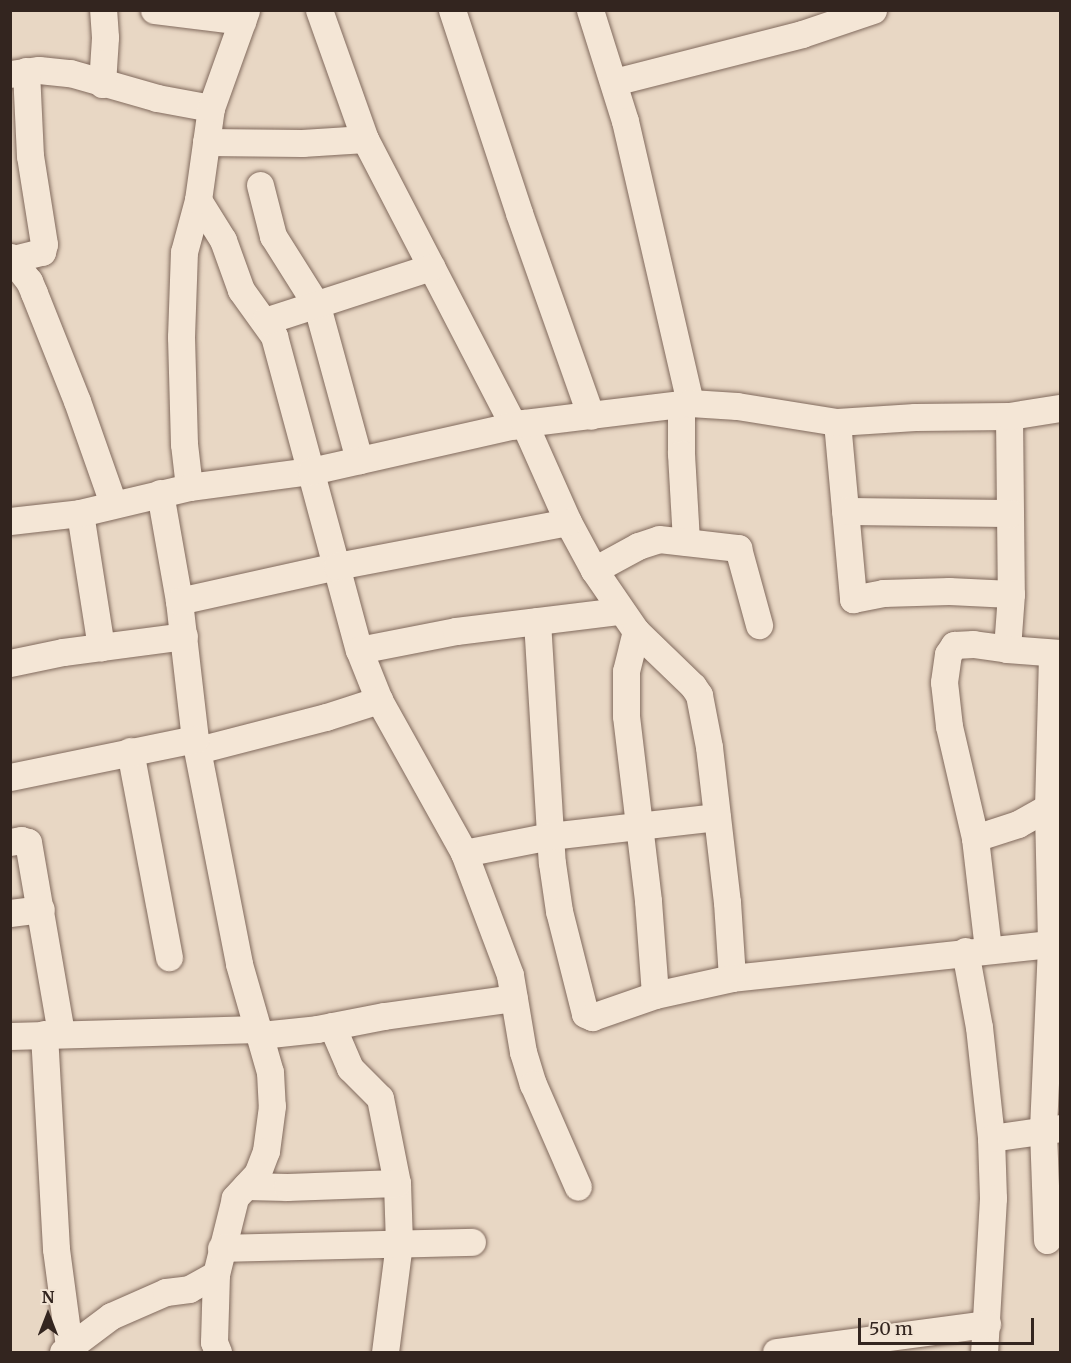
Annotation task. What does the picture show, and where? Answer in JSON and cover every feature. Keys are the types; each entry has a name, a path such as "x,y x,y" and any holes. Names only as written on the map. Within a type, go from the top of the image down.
{"street":[{"path":"102,84 105,37 103,10"},
{"path":"154,10 244,16 211,108 198,200 184,252 182,395 189,487"},
{"path":"319,10 365,139 431,267 519,425 594,570 628,621 699,695 709,747 732,978"},
{"path":"452,10 519,213 591,416"},
{"path":"590,10 614,82 686,403 681,454 686,542"},
{"path":"614,82 802,34 871,11"},
{"path":"113,503 77,401 34,293 12,258 42,252 44,244 18,72 70,74 102,84 211,108"},
{"path":"206,142 302,143 365,139"},
{"path":"260,185 273,236 317,306 359,460"},
{"path":"198,200 223,240 242,290 274,336 283,362 359,650 379,700 464,853 510,975 523,1052 533,1084 578,1187"},
{"path":"265,321 317,306 431,267"},
{"path":"10,521 80,513 113,503 189,487 311,471 519,425 686,403 755,408 837,422 915,417 1010,416 1060,408"},
{"path":"1007,649 1011,594 1010,416"},
{"path":"837,422 853,599 884,593 1011,594"},
{"path":"160,493 179,601 196,745 239,964 270,1072 270,1134 257,1174 235,1198 220,1248 216,1274 214,1342 218,1353"},
{"path":"845,511 1010,513"},
{"path":"80,513 101,646"},
{"path":"179,601 337,566 568,522"},
{"path":"594,570 651,541 665,538 738,548 759,625"},
{"path":"359,650 456,631 537,621 628,621"},
{"path":"537,621 550,836 559,911 585,1014 588,1017 600,1016 655,995 732,978 1056,943"},
{"path":"628,621 625,688 655,995"},
{"path":"10,663 101,646 184,636"},
{"path":"984,1353 993,1198 991,1138 981,1038 975,838 946,712 945,666 948,654 954,645 973,644 1056,653 1054,804 1056,943 1047,1240"},
{"path":"10,777 130,752 196,745 316,720 379,700"},
{"path":"130,752 151,852 169,957"},
{"path":"975,838 1018,824 1054,804"},
{"path":"464,853 550,836 717,817"},
{"path":"10,842 21,840 28,842 41,909 52,1034 57,1249 66,1350"},
{"path":"10,913 41,909"},
{"path":"10,1036 260,1032 332,1026 514,998"},
{"path":"332,1026 350,1068 380,1098 397,1183 399,1243 385,1353"},
{"path":"991,1138 1052,1128"},
{"path":"246,1186 287,1188 397,1183"},
{"path":"220,1248 472,1242"},
{"path":"66,1350 111,1316 166,1292 189,1288 216,1274"},
{"path":"776,1353 987,1324"}]}
